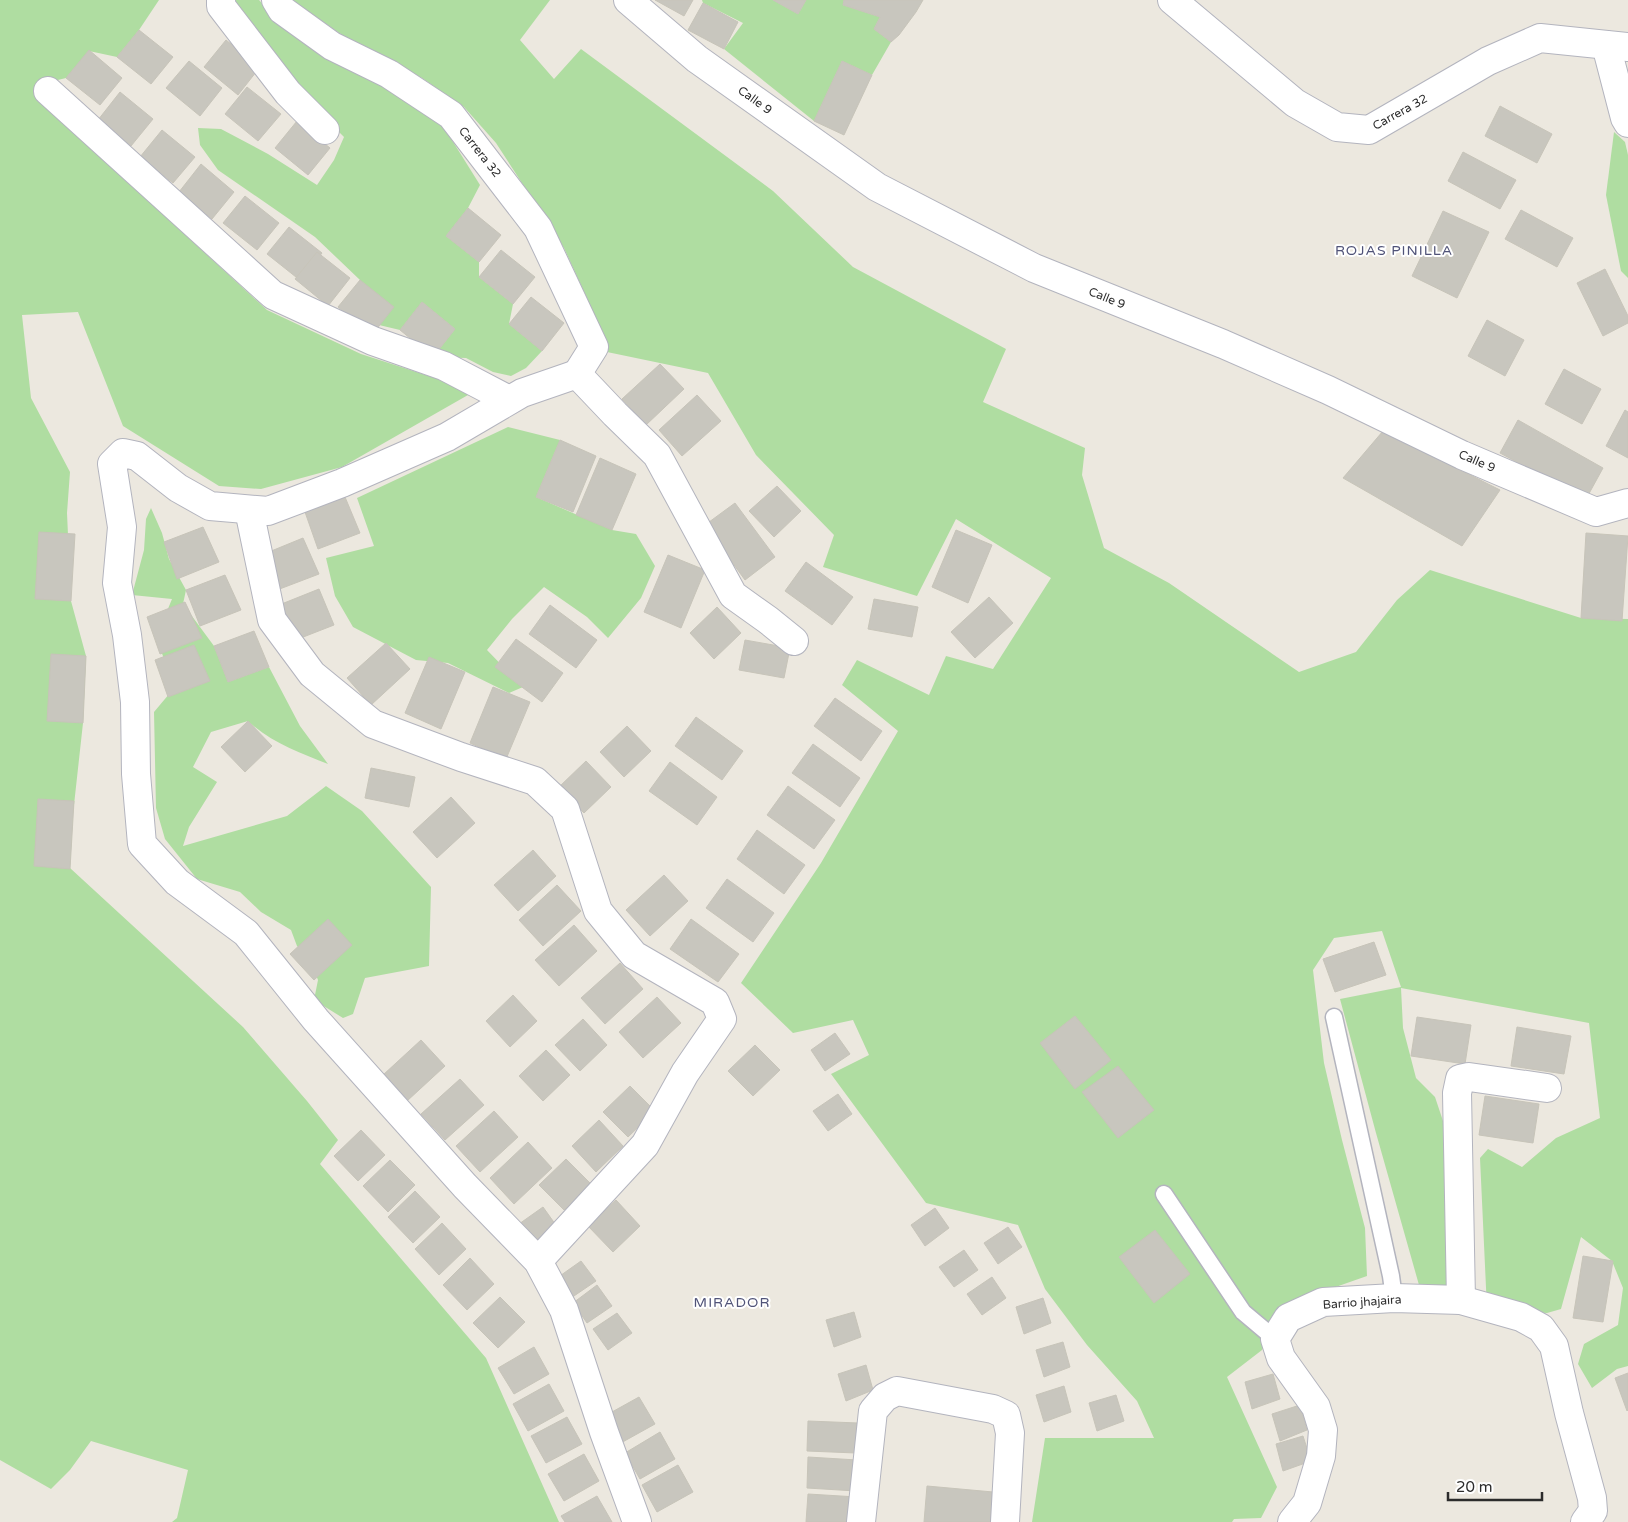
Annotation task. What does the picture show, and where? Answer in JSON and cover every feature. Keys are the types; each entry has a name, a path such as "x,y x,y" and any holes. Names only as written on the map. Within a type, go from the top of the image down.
{"street":[{"path":"221,0 221,6 288,94 325,130"},
{"name":"Carrera 32","path":"276,0 282,10 332,46 389,74 451,115 538,228 594,347 577,374"},
{"name":"Calle 9","path":"628,0 697,59 877,187 1034,268 1222,344 1328,390 1462,455 1596,512 1628,503"},
{"name":"Carrera 32","path":"1172,0 1295,103 1337,127 1369,130 1488,61 1540,38 1617,46"},
{"path":"1617,46 1625,118 1628,123"},
{"path":"48,91 273,295 374,341 444,366 509,400"},
{"path":"637,1522 604,1432 564,1310 538,1261 465,1186 316,1020 246,933 177,882 142,844 136,774 135,702 128,635 117,583 122,527 112,464 123,453 137,456 178,488 210,506 268,511 342,483 447,437 509,400 577,374 657,455 733,595 794,641"},
{"path":"249,510 272,620 312,674 373,724 461,757 535,781 565,809 598,911 634,954 715,1002 722,1019 685,1073 645,1145 538,1261"},
{"path":"1461,1300 1458,1093 1460,1079 1469,1077 1547,1088"},
{"name":"Barrio jhajaira","path":"1276,1340 1288,1318 1323,1302 1394,1298 1461,1300 1521,1317 1540,1328 1554,1346 1569,1413 1592,1498 1593,1511 1585,1522"},
{"path":"1276,1340 1281,1358 1316,1407 1323,1430 1321,1456 1307,1502 1292,1522"},
{"path":"861,1522 873,1411 885,1397 898,1391 993,1409 1006,1415 1010,1433 1005,1522"}],"lane":[{"path":"1334,1017 1394,1298"},
{"path":"1164,1194 1243,1312 1276,1340"}],"green space":[{"path":"0,0 159,0 139,30 117,57 89,51 66,78 37,85 44,105 267,310 361,354 475,391 342,467 261,489 219,486 123,426 78,312 22,315 31,398 70,472 67,513 71,601 86,656 83,723 73,814 70,868 243,1027 338,1140 320,1164 486,1358 559,1522 172,1522 177,1518 188,1470 91,1441 70,1470 51,1489 0,1460"},
{"path":"230,0 259,0 281,24 405,96 440,121 480,185 468,208 446,236 479,262 479,277 513,304 509,324 542,351 526,368 511,376 493,372 466,358 433,357 455,329 422,302 400,330 379,325 360,280 315,237 218,170 200,145 198,128 221,129 268,154 317,185 334,160 344,137 281,74"},
{"path":"292,0 550,0 520,40 554,79 581,49 773,191 853,267 1006,349 983,402 1085,448 1082,475 1104,548 1169,583 1299,672 1356,652 1397,600 1430,570 1581,618 1628,619 1628,1366 1617,1369 1592,1388 1578,1364 1584,1344 1618,1325 1623,1288 1612,1261 1581,1237 1561,1309 1547,1313 1487,1309 1480,1158 1488,1149 1522,1167 1556,1138 1600,1118 1589,1023 1401,988 1403,1028 1416,1078 1435,1097 1446,1130 1448,1286 1419,1285 1340,999 1401,987 1382,931 1334,938 1313,970 1324,1063 1365,1228 1367,1276 1287,1304 1262,1350 1227,1377 1277,1487 1261,1518 1234,1519 1232,1522 1032,1522 1045,1438 1154,1438 1137,1401 1087,1345 1045,1289 1018,1225 926,1203 831,1074 869,1055 853,1020 793,1033 741,983 821,863 898,731 842,685 857,660 929,695 946,656 993,669 1051,578 956,519 917,596 823,567 834,535 756,455 708,373 607,352 606,340 564,248 496,143 464,107 422,78 355,44"},
{"path":"702,0 773,0 798,14 806,0 844,0 843,5 880,17 874,29 891,42 872,75 842,61 814,121 724,49 743,23 703,3"},
{"path":"1614,132 1625,142 1628,155 1628,278 1621,271 1606,195"},
{"path":"508,427 560,440 536,497 612,530 636,534 655,566 641,598 608,638 587,617 544,587 512,619 487,650 523,687 509,693 448,663 416,660 353,627 335,596 326,558 374,546 357,498"},
{"path":"151,508 162,533 169,559 186,590 183,604 214,646 228,682 269,667 300,726 328,764 276,741 248,721 211,732 193,767 217,782 189,827 183,846 287,816 326,786 362,811 431,887 429,966 365,978 353,1014 343,1018 314,1000 318,980 309,958 297,946 291,930 261,912 240,892 197,879 165,839 156,808 154,712 175,687 156,638 172,599 132,595 144,550 146,519"}],"building":[{"path":"655,0 693,0 684,16"},
{"path":"773,0 806,0 798,14"},
{"path":"844,0 923,0 899,35 891,42 874,29 880,17 843,5"},
{"path":"703,3 738,22 724,49 688,30"},
{"path":"139,30 173,57 151,84 117,57"},
{"path":"226,40 260,67 238,95 204,67"},
{"path":"89,50 122,78 100,105 66,78"},
{"path":"189,61 222,88 200,116 166,88"},
{"path":"842,61 872,75 844,135 814,121"},
{"path":"247,87 281,114 258,141 225,114"},
{"path":"120,92 153,119 131,146 98,120"},
{"path":"1500,106 1552,134 1537,163 1485,136"},
{"path":"297,121 330,148 308,175 275,148"},
{"path":"162,130 195,157 173,183 140,157"},
{"path":"1463,152 1516,180 1500,209 1448,181"},
{"path":"201,164 234,192 212,219 179,192"},
{"path":"245,196 279,223 257,250 223,223"},
{"path":"468,208 501,235 479,262 446,236"},
{"path":"1521,210 1573,238 1557,267 1505,239"},
{"path":"1443,211 1489,232 1457,298 1412,276"},
{"path":"289,227 322,253 301,281 267,254"},
{"path":"501,250 535,277 513,304 479,277"},
{"path":"317,252 350,278 328,306 295,279"},
{"path":"1605,269 1628,316 1628,323 1603,336 1577,283"},
{"path":"360,280 394,307 372,335 338,307"},
{"path":"531,297 564,323 542,351 509,324"},
{"path":"422,302 455,329 433,357 400,330"},
{"path":"1487,320 1524,340 1505,376 1468,356"},
{"path":"660,364 684,389 646,425 622,399"},
{"path":"1564,369 1601,389 1582,424 1545,404"},
{"path":"697,395 721,421 682,456 659,430"},
{"path":"1625,410 1628,412 1628,458 1606,446"},
{"path":"1518,420 1603,468 1586,499 1500,453"},
{"path":"1383,431 1500,490 1462,546 1343,478"},
{"path":"560,440 596,456 573,512 536,497"},
{"path":"600,458 636,474 612,530 576,515"},
{"path":"777,486 801,511 774,537 749,511"},
{"path":"345,497 360,533 318,549 305,512"},
{"path":"735,503 775,557 745,580 705,525"},
{"path":"203,527 219,562 177,579 164,542"},
{"path":"956,530 992,545 968,603 932,587"},
{"path":"39,532 75,534 71,601 35,599"},
{"path":"1586,533 1628,536 1622,621 1581,618"},
{"path":"303,538 319,574 277,590 264,554"},
{"path":"668,555 705,570 681,628 644,612"},
{"path":"806,562 853,597 832,625 785,591"},
{"path":"225,575 241,610 200,626 186,590"},
{"path":"319,589 334,625 293,641 279,605"},
{"path":"989,597 1013,623 975,658 951,632"},
{"path":"874,599 918,607 912,637 868,629"},
{"path":"185,602 202,638 160,654 147,617"},
{"path":"550,605 597,640 576,668 529,634"},
{"path":"717,607 741,633 714,659 690,633"},
{"path":"254,631 269,667 228,682 214,646"},
{"path":"516,639 563,673 542,702 495,667"},
{"path":"745,640 790,648 784,678 739,670"},
{"path":"386,643 410,669 371,705 347,678"},
{"path":"194,645 210,681 168,697 155,660"},
{"path":"51,654 86,656 83,723 47,721"},
{"path":"429,657 465,672 441,729 405,713"},
{"path":"493,687 530,702 506,759 470,743"},
{"path":"835,698 882,731 861,761 814,726"},
{"path":"696,717 743,751 722,780 675,746"},
{"path":"248,721 272,746 245,772 221,747"},
{"path":"627,726 651,751 624,777 600,752"},
{"path":"813,744 860,778 840,807 792,773"},
{"path":"586,761 611,787 584,813 559,787"},
{"path":"670,762 717,797 697,825 649,791"},
{"path":"371,768 415,777 409,807 365,798"},
{"path":"788,786 835,820 814,849 767,815"},
{"path":"451,797 475,823 437,858 413,832"},
{"path":"38,799 74,801 70,869 34,866"},
{"path":"757,830 805,865 784,894 737,859"},
{"path":"533,850 556,876 518,911 494,885"},
{"path":"664,875 688,901 650,936 626,910"},
{"path":"727,879 774,913 753,942 706,908"},
{"path":"557,885 581,911 543,946 519,920"},
{"path":"328,919 352,945 314,980 290,954"},
{"path":"691,919 739,954 718,982 670,949"},
{"path":"574,925 597,951 559,986 535,960"},
{"path":"1374,942 1386,975 1335,992 1323,959"},
{"path":"620,963 643,989 605,1024 581,998"},
{"path":"513,995 537,1021 510,1047 486,1021"},
{"path":"657,997 681,1023 643,1058 619,1032"},
{"path":"1075,1016 1111,1060 1075,1089 1040,1043"},
{"path":"1417,1017 1471,1025 1465,1064 1411,1056"},
{"path":"583,1019 607,1045 580,1071 555,1045"},
{"path":"1517,1027 1571,1036 1564,1074 1511,1066"},
{"path":"835,1033 850,1054 825,1071 811,1050"},
{"path":"421,1040 445,1066 407,1101 383,1075"},
{"path":"755,1045 780,1070 753,1096 728,1071"},
{"path":"546,1050 570,1075 543,1101 519,1076"},
{"path":"1118,1066 1154,1110 1118,1138 1082,1092"},
{"path":"460,1079 484,1105 445,1140 421,1114"},
{"path":"630,1086 655,1111 628,1137 603,1112"},
{"path":"838,1094 852,1114 828,1131 813,1111"},
{"path":"1485,1096 1539,1104 1533,1143 1479,1135"},
{"path":"494,1111 518,1137 480,1172 456,1146"},
{"path":"599,1120 623,1146 596,1172 572,1146"},
{"path":"361,1130 385,1155 358,1181 334,1156"},
{"path":"528,1142 552,1168 514,1204 490,1178"},
{"path":"566,1159 591,1184 564,1210 539,1185"},
{"path":"390,1160 415,1185 388,1212 363,1186"},
{"path":"415,1191 440,1217 413,1243 388,1217"},
{"path":"616,1200 640,1226 613,1252 588,1226"},
{"path":"543,1207 558,1228 534,1245 519,1224"},
{"path":"935,1208 949,1228 925,1246 911,1225"},
{"path":"442,1223 466,1249 439,1275 415,1249"},
{"path":"1008,1227 1022,1247 998,1264 984,1243"},
{"path":"1155,1230 1190,1274 1154,1303 1119,1257"},
{"path":"964,1250 978,1270 954,1287 939,1267"},
{"path":"1583,1256 1613,1261 1603,1322 1573,1318"},
{"path":"470,1258 494,1284 467,1310 443,1285"},
{"path":"581,1261 596,1281 571,1298 557,1278"},
{"path":"992,1277 1006,1298 982,1315 967,1294"},
{"path":"597,1285 612,1306 587,1323 573,1303"},
{"path":"500,1297 525,1322 498,1348 473,1323"},
{"path":"1043,1298 1051,1323 1024,1334 1016,1307"},
{"path":"854,1312 861,1337 834,1347 826,1320"},
{"path":"617,1313 632,1333 608,1350 593,1329"},
{"path":"1063,1342 1070,1367 1044,1377 1036,1350"},
{"path":"534,1347 549,1374 514,1394 498,1368"},
{"path":"866,1365 873,1390 846,1401 838,1374"},
{"path":"1628,1373 1628,1410 1627,1411 1615,1378"},
{"path":"1273,1374 1280,1399 1252,1409 1245,1382"},
{"path":"549,1384 564,1411 528,1431 513,1404"},
{"path":"1064,1386 1071,1412 1044,1422 1036,1395"},
{"path":"1116,1395 1124,1421 1097,1431 1089,1403"},
{"path":"639,1397 655,1424 619,1444 603,1417"},
{"path":"1300,1405 1307,1430 1280,1441 1272,1414"},
{"path":"567,1417 582,1444 546,1463 531,1436"},
{"path":"808,1421 858,1423 856,1453 807,1451"},
{"path":"660,1432 675,1459 640,1479 625,1453"},
{"path":"1303,1436 1311,1461 1283,1471 1276,1444"},
{"path":"584,1454 599,1481 564,1501 548,1474"},
{"path":"808,1457 857,1460 856,1491 807,1488"},
{"path":"678,1465 693,1492 657,1512 642,1485"},
{"path":"927,1486 993,1492 991,1522 924,1522"},
{"path":"808,1494 857,1497 855,1522 806,1522"},
{"path":"597,1496 612,1522 565,1522 561,1516"}],"district":[{"name":"ROJAS PINILLA","path":"1394,250"},
{"name":"MIRADOR","path":"732,1302"}]}
